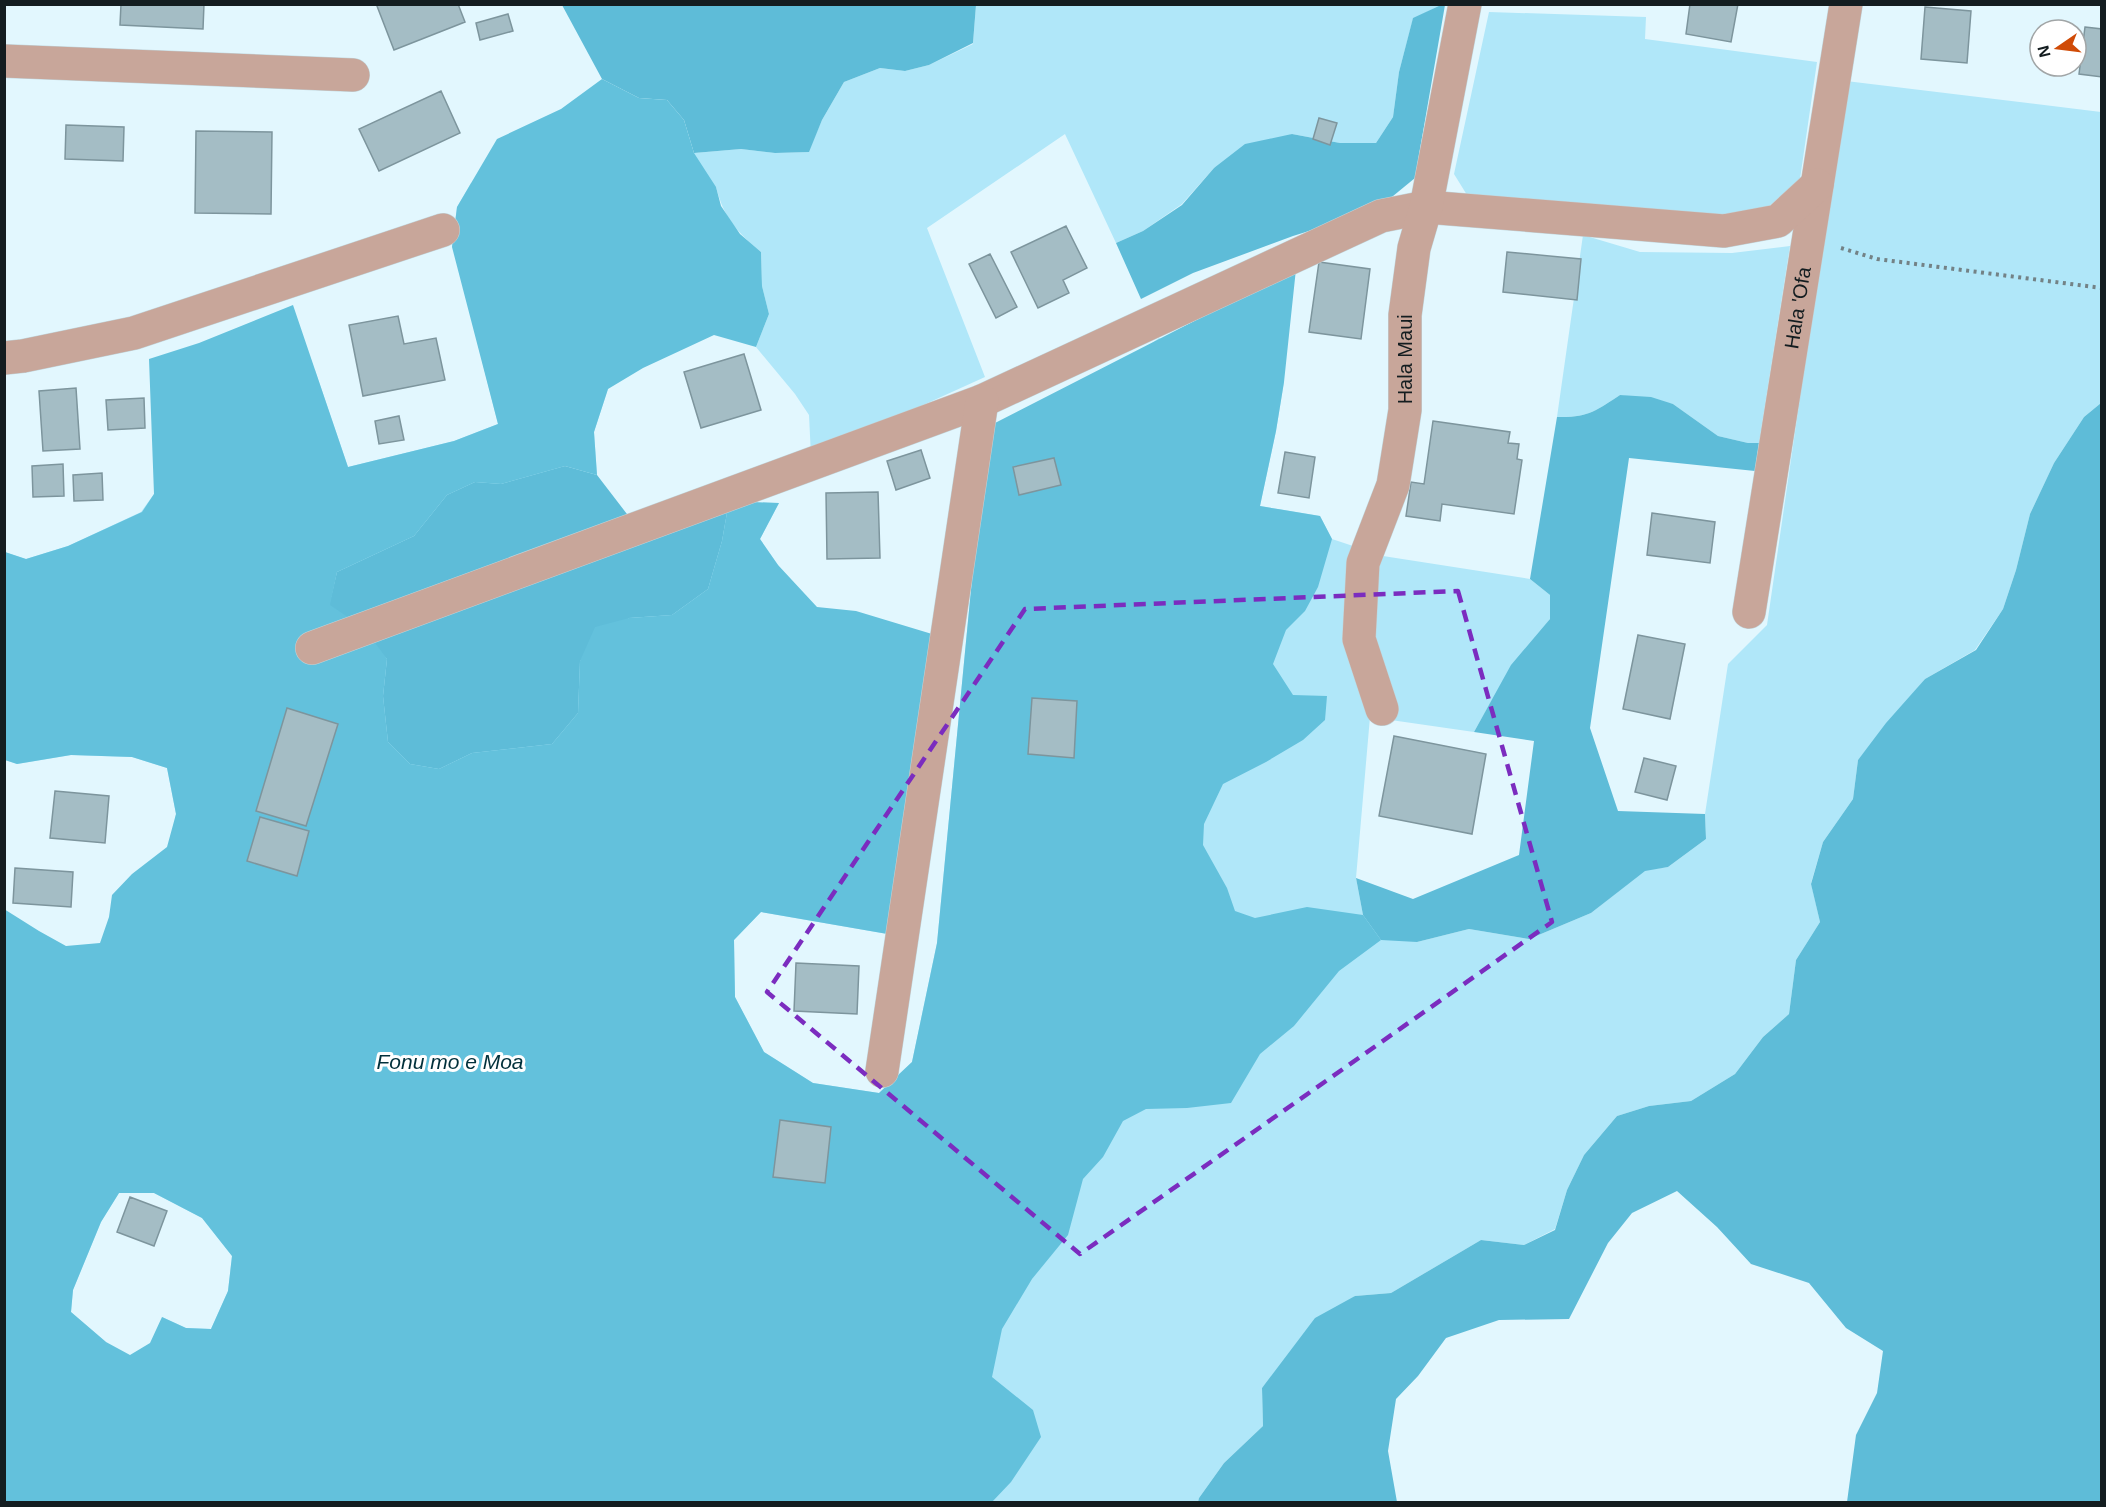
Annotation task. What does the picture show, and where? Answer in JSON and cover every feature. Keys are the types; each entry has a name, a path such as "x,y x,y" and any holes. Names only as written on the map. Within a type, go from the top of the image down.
{"street":[{"name":"Hala Maui","path":"1382,709 1359,639 1364,563 1393,485 1405,410 1405,315 1414,248 1426,207 1464,4"},
{"name":"Hala 'Ofa","path":"1749,612 1846,4"},
{"path":"4,61 353,75"},
{"path":"312,648 982,401 1381,216 1426,207 1724,231 1778,221 1817,185"},
{"path":"4,358 134,333 443,230"},
{"path":"882,1071 982,401"}],"path":[{"path":"1812,218 1836,247 1877,259 2102,288"}],"highlighted area":[{"path":"1458,591 1552,922 1080,1254 767,992 1025,609"}],"shaded area":[{"path":"562,5 976,5 973,43 929,65 905,71 880,68 844,82 822,120 809,152 775,153 741,149 694,153 684,120 667,100 639,98 602,79"},
{"path":"976,5 1441,5 1413,19 1399,72 1393,117 1376,143 1340,143 1292,134 1214,168 1182,204 1143,231 1116,243 1065,134 927,228 985,377 811,456 809,415 795,394 756,347 769,314 762,286 761,252 732,224 716,187 452,247 457,207 471,183 694,153 741,149 775,153 808,152 822,120 844,82 880,68 905,71 929,65 973,44"},
{"path":"1445,5 1415,178 1376,210 1293,236 1193,273 1141,299 1116,243 1143,231 1182,205 1214,168 1245,144 1292,134 1340,143 1376,143 1393,117 1399,72 1413,18"},
{"path":"1489,12 1646,17 1645,39 1817,62 1800,179 1768,207 1720,215 1467,195 1454,174"},
{"name":"Fonu mo e Moa","path":"1846,81 2101,112 2101,403 2084,417 2054,463 2030,514 2016,570 2003,609 1975,650 1925,679 1858,760 1853,799 1823,842 1811,883 1820,922 1796,960 1789,1014 1763,1037 1735,1074 1691,1101 1649,1106 1617,1116 1584,1155 1567,1190 1555,1229 1524,1245 1481,1240 1391,1293 1355,1296 1262,1388 1263,1426 1224,1463 1198,1502 215,1502 162,1317 186,1328 211,1329 228,1291 232,1256 202,1218 154,1193 119,1193 101,1222 73,1290 71,1312 106,1342 19,1502 4,1140 119,1105 176,814 167,768 132,757 71,755 17,764 5,760 5,552 26,559 68,546 141,512 154,494 315,370 348,467 454,441 498,424 470,313 608,389 594,432 597,475 565,466 414,536 779,503 760,539 778,565 899,936 761,912 734,940 735,997 764,1052 813,1083 879,1093 912,1062 937,943 983,465 1159,338 1284,382 1260,506 1320,516 1332,539 1383,556 1530,579 1550,595 1550,619 1492,700 1474,732 1370,717 1356,878 1363,915 1417,942 1469,929 1529,939 1591,913 1645,870 1668,867 1706,839 1705,814 1728,664 1767,625"},
{"path":"1583,235 1640,252 1732,253 1790,246 1759,443 1748,443 1718,436 1673,404 1620,395 1584,415 1557,417"},
{"path":"1620,395 1651,397 1673,404 1718,436 1748,443 1759,443 1755,471 1629,458 1590,728 1618,811 1705,814 1706,839 1668,867 1645,871 1591,913 1529,939 1469,929 1417,942 1381,940 1363,915 1356,878 1413,899 1519,855 1534,741 1474,732 1511,665 1550,619 1550,595 1530,579 1557,417 1584,415"},
{"path":"2101,403 2101,1502 1847,1502 1856,1435 1877,1393 1883,1351 1846,1328 1809,1283 1751,1264 1717,1227 1677,1191 1632,1213 1608,1243 1569,1319 1499,1320 1446,1338 1418,1376 1396,1399 1388,1451 1397,1502 1198,1502 1224,1463 1263,1426 1262,1388 1315,1318 1355,1296 1391,1293 1481,1240 1524,1245 1555,1230 1567,1190 1584,1155 1617,1116 1649,1106 1691,1101 1735,1074 1763,1037 1789,1014 1796,960 1820,922 1811,884 1823,842 1853,799 1858,760 1886,723 1925,679 1976,650 2003,609 2016,570 2030,514 2054,463 2084,417"},
{"path":"565,466 597,475 630,518 729,501 722,541 708,589 672,615 629,618 580,661 578,713 552,744 472,753 439,769 410,764 388,742 383,696 387,659 329,606 337,572 414,536 447,495 475,482 501,484"}],"water":[{"name":"Fonu mo e Moa","path":"602,79 639,98 667,100 684,120 694,153 716,187 721,206 740,234 761,252 762,286 769,314 756,347 714,335 643,368 608,389 594,432 597,475 565,466 501,484 475,482 447,495 414,536 337,572 330,605 364,628 387,659 383,696 388,742 410,764 439,769 472,753 552,744 578,713 580,661 595,627 629,618 672,615 708,589 722,541 729,501 779,503 760,539 778,565 817,607 856,611 932,634 899,936 761,912 734,940 735,997 764,1052 813,1083 879,1093 912,1062 937,943 983,465 995,423 1296,269 1284,382 1260,506 1320,516 1332,539 1318,587 1305,611 1286,630 1273,664 1293,695 1327,696 1325,720 1303,740 1223,784 1204,824 1203,845 1227,888 1235,911 1255,918 1307,907 1363,915 1381,940 1339,971 1294,1026 1260,1054 1231,1103 1187,1108 1146,1109 1123,1121 1103,1157 1083,1179 1068,1235 1032,1279 1002,1329 992,1377 1033,1410 1041,1437 1011,1482 992,1502 5,1502 4,909 66,946 100,943 109,917 112,895 132,874 167,847 176,814 167,768 132,757 71,755 17,764 5,760 5,552 26,559 68,546 142,512 154,494 149,359 199,343 293,305 348,467 454,441 498,424 452,247 457,207 497,139 561,109","holes":["119,1193 154,1193 202,1218 232,1256 228,1291 211,1329 186,1328 162,1317 150,1343 130,1355 106,1342 71,1312 73,1290 101,1222"]}],"building":[{"path":"121,4 204,4 203,29 120,25"},
{"path":"380,4 458,4 465,22 394,50 377,6"},
{"path":"1690,4 1738,4 1731,42 1686,34"},
{"path":"1925,7 1971,11 1967,63 1921,59"},
{"path":"508,14 513,31 480,40 476,23"},
{"path":"2088,27 2102,29 2102,77 2088,75"},
{"path":"441,91 460,133 379,171 359,129"},
{"path":"1319,118 1337,123 1330,145 1313,139"},
{"path":"66,125 124,127 123,161 65,159"},
{"path":"196,131 272,132 271,214 195,213"},
{"path":"1066,226 1087,268 1063,280 1069,293 1038,308 1011,252"},
{"path":"1507,252 1581,259 1577,300 1503,292"},
{"path":"990,254 1017,307 996,318 969,264"},
{"path":"1319,262 1370,269 1361,339 1309,332"},
{"path":"398,316 404,344 436,338 445,380 363,396 349,325"},
{"path":"744,354 761,410 701,428 684,372"},
{"path":"76,388 80,449 43,451 39,391"},
{"path":"144,398 145,428 108,430 106,400"},
{"path":"399,416 404,440 379,444 375,421"},
{"path":"1433,421 1510,432 1508,443 1519,444 1517,459 1522,460 1514,514 1442,504 1440,521 1406,516 1411,482 1424,484"},
{"path":"921,450 930,478 896,490 887,461"},
{"path":"1285,452 1315,457 1309,498 1278,493"},
{"path":"1054,458 1061,485 1019,495 1013,467"},
{"path":"63,464 64,496 33,497 32,466"},
{"path":"102,473 103,500 74,501 73,475"},
{"path":"878,492 880,558 827,559 826,493"},
{"path":"1652,513 1715,522 1710,563 1647,555"},
{"path":"1638,635 1685,644 1670,719 1623,709"},
{"path":"1032,698 1077,701 1074,758 1028,754"},
{"path":"287,708 338,724 306,826 256,811"},
{"path":"1394,736 1486,754 1472,834 1379,816"},
{"path":"1644,758 1676,766 1667,800 1635,792"},
{"path":"55,791 109,796 105,843 50,838"},
{"path":"260,817 309,831 297,876 247,861"},
{"path":"15,868 73,872 71,907 13,903"},
{"path":"796,963 859,966 857,1014 794,1011"},
{"path":"780,1120 831,1127 825,1183 773,1177"},
{"path":"130,1197 167,1211 154,1246 117,1232"}]}
